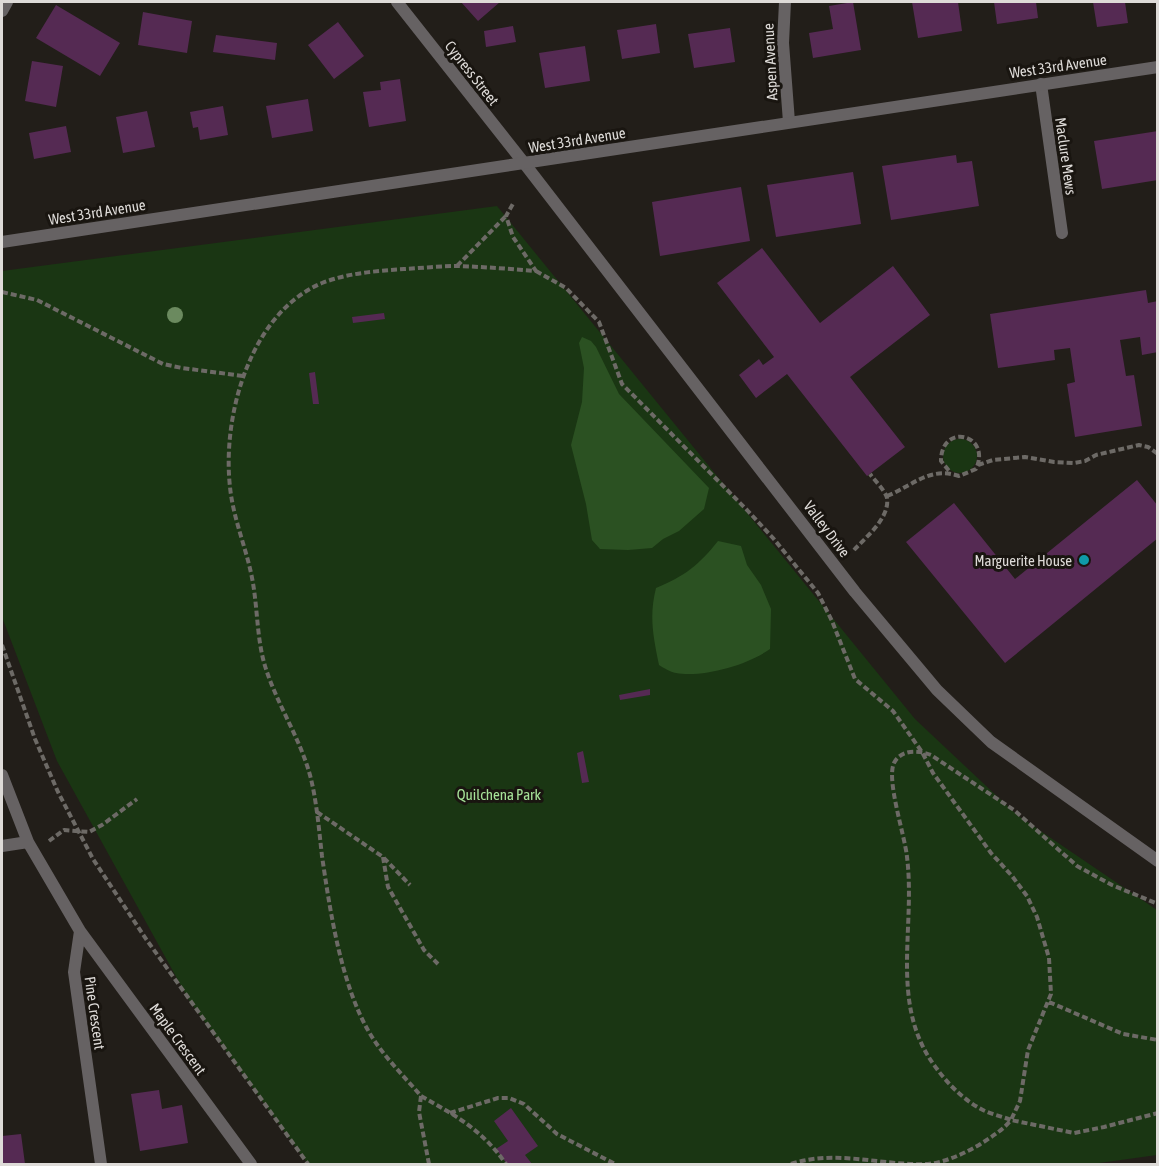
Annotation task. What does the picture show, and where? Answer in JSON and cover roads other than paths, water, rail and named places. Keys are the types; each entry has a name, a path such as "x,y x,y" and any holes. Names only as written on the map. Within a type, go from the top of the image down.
{"street":[{"path":"2,10 7,2"},
{"name":"Cypress Street","path":"397,2 524,163"},
{"name":"Aspen Avenue","path":"785,2 783,43 789,122"},
{"name":"West 33rd Avenue","path":"2,242 1158,67"},
{"name":"Maclure Mews","path":"1041,84 1062,233"},
{"name":"Valley Drive","path":"524,163 855,592 938,690 991,742 1158,861"},
{"path":"2,775 28,842 80,931"},
{"path":"2,846 28,842"},
{"name":"Pine Crescent","path":"80,931 74,972 101,1164"},
{"name":"Maple Crescent","path":"80,931 251,1164"}],"place":[{"name":"Marguerite House","path":"1084,560"}],"park label":[{"name":"Quilchena Park","path":"499,794"}]}
